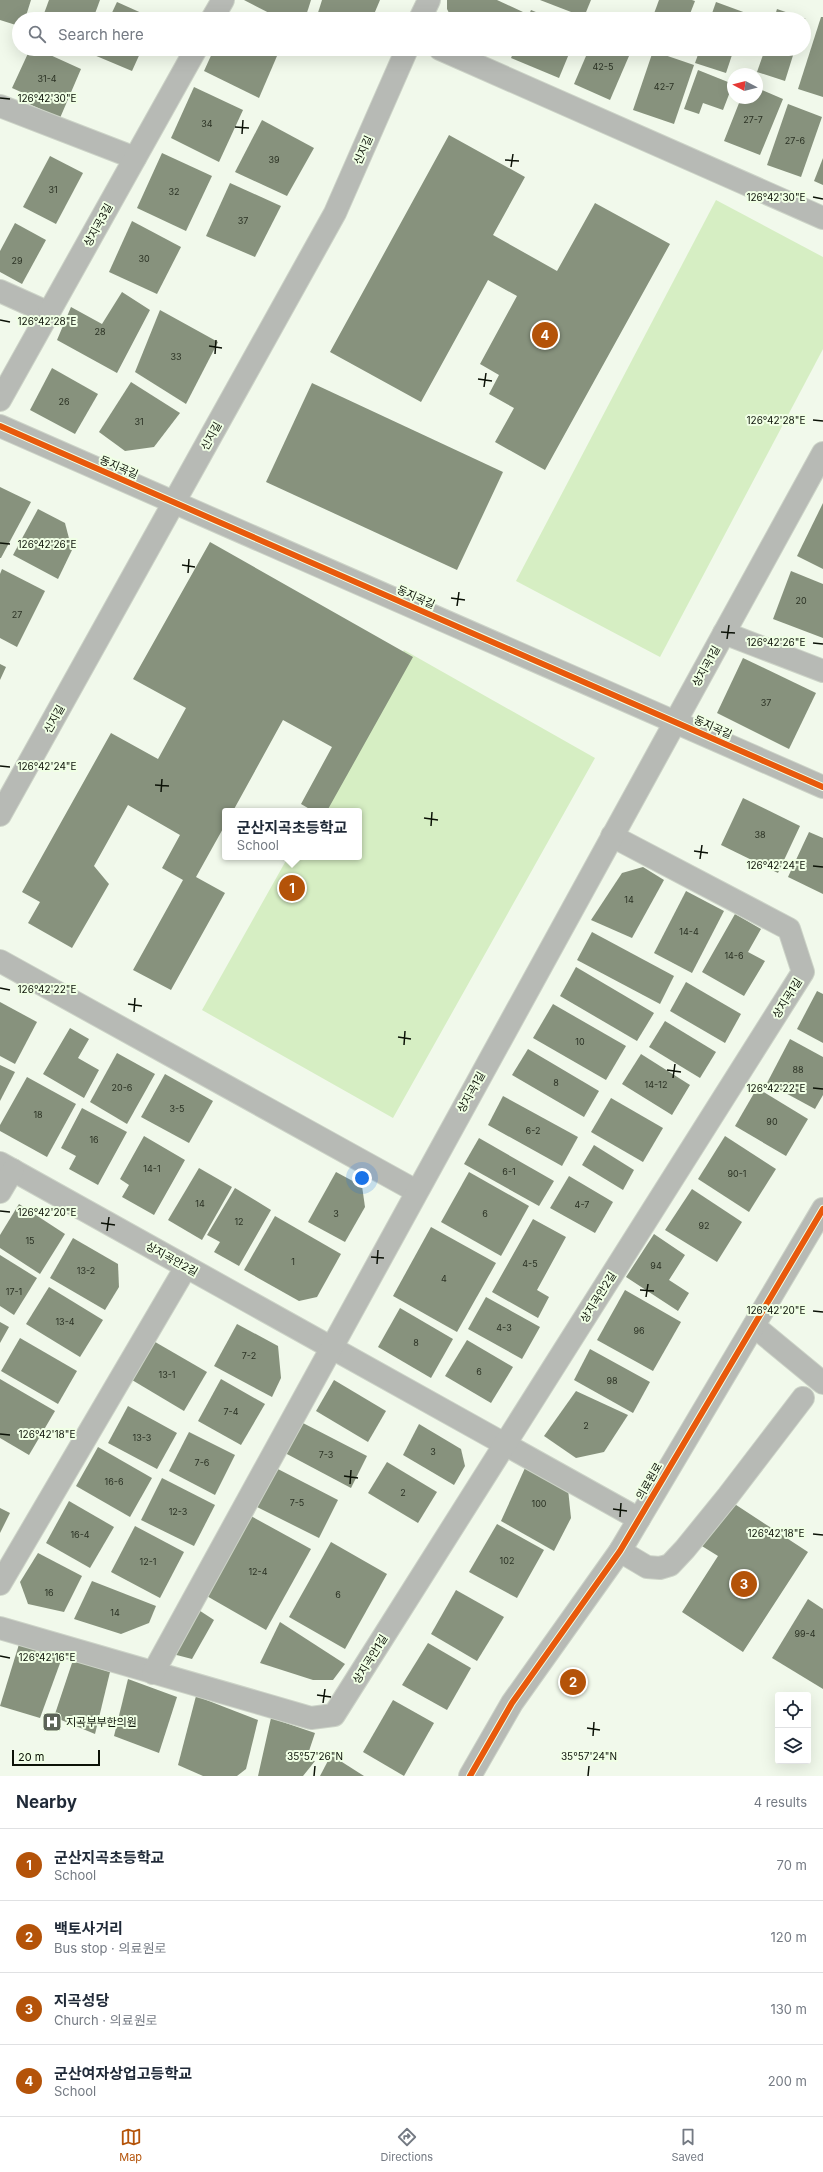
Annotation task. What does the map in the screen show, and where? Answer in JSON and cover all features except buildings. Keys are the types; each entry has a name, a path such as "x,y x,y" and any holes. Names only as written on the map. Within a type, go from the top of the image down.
{"street":[{"path":"423,12 429,0"},
{"name":"상지곡3길","path":"0,400 192,56"},
{"name":"신지길","path":"0,816 335,213 404,56"},
{"path":"456,56 823,218"},
{"path":"0,106 135,158"},
{"path":"0,291 49,313"},
{"name":"동지곡길","path":"0,426 823,787"},
{"name":"상지곡1길","path":"331,1347 823,453"},
{"path":"724,633 823,671"},
{"name":"상지곡1길","path":"612,836 789,929 803,972 691,1150"},
{"path":"0,961 416,1191"},
{"name":"상지곡안2길","path":"506,1444 691,1150"},
{"name":"상지곡안2길","path":"0,1192 6,1166 639,1519"},
{"name":"의료원로","path":"470,1776 512,1703 620,1551 823,1209"},
{"path":"0,1584 186,1267"},
{"path":"754,1326 823,1382"},
{"path":"153,1672 331,1347"},
{"path":"620,1551 647,1567 660,1568 670,1564 685,1550 803,1398"},
{"name":"상지곡안1길","path":"0,1628 311,1718 334,1715 506,1444"}],"green space":[{"path":"716,200 823,257 823,349 660,657 516,581"},
{"path":"404,650 595,758 393,1118 202,1010 286,860 362,860 362,808 316,808"}],"cycle path":[{"path":"0,426 823,787"},
{"path":"470,1776 512,1703 620,1551 823,1209"}],"place":[{"name":"군산여자상업고등학교","path":"545,335"},
{"name":"군산지곡초등학교","path":"292,888"},
{"name":"지곡성당","path":"744,1584"},
{"name":"백토사거리","path":"573,1682"},
{"name":"지곡부부한의원","path":"52,1722"}]}
